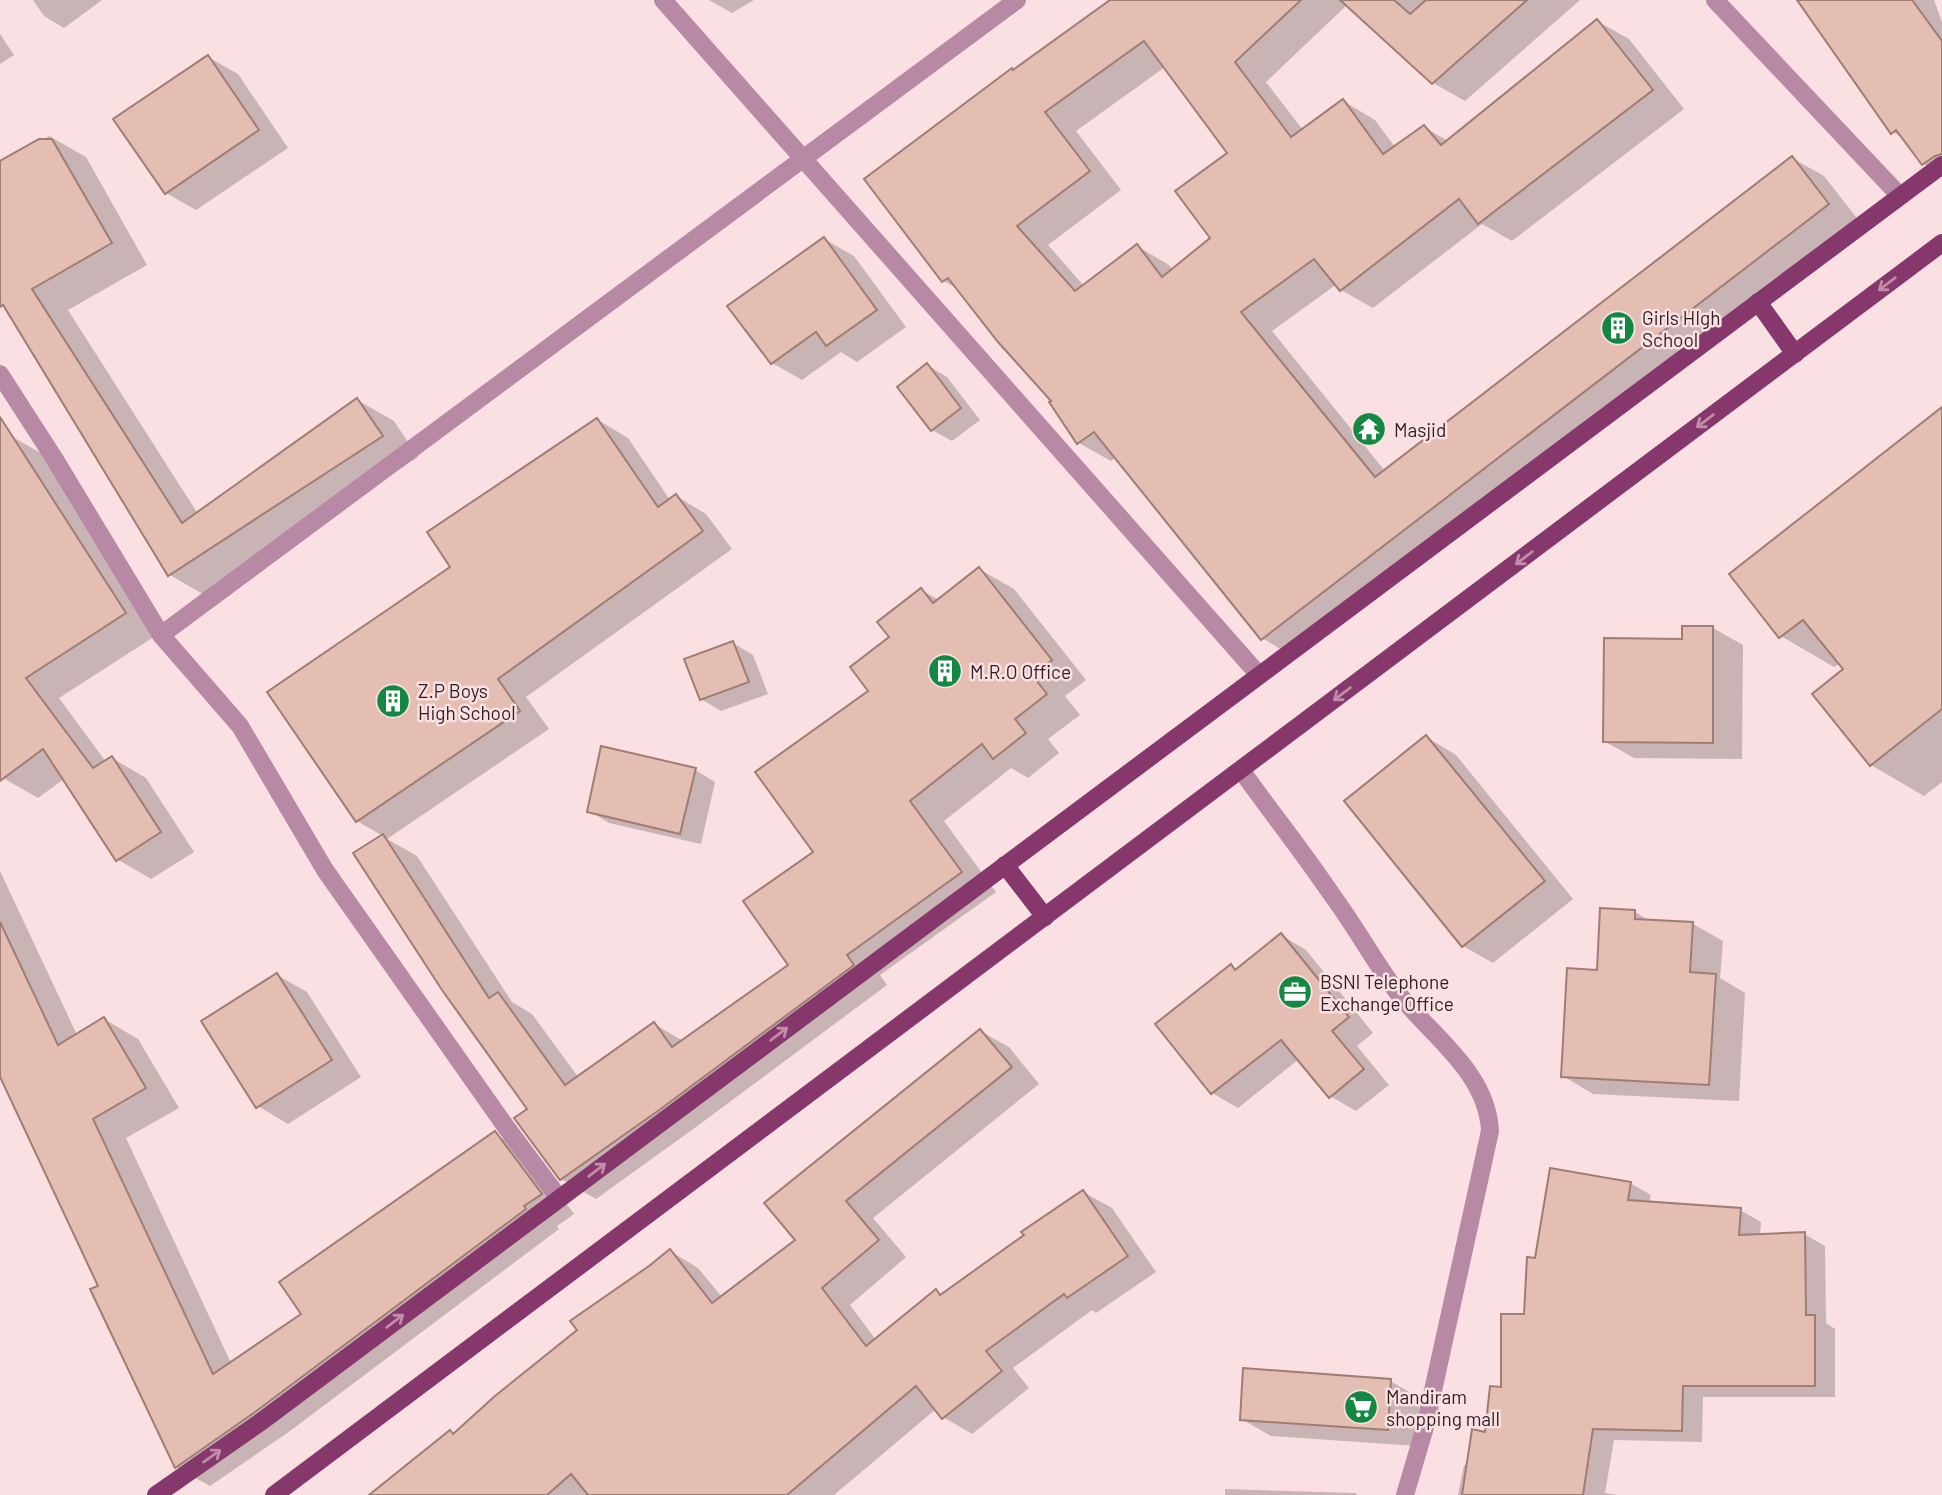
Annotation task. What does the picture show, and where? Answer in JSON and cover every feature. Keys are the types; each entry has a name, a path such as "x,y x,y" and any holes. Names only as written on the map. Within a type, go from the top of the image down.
{"main road":[{"path":"156,1495 262,1421 1942,165"},
{"path":"274,1495 1942,243"},
{"path":"1758,302 1795,354"},
{"path":"1005,865 1045,917"}],"street":[{"path":"663,0 1259,676"},
{"path":"160,635 1017,0"},
{"path":"1715,0 1900,196"},
{"path":"0,374 54,458 160,635 240,726 325,870 559,1198"},
{"path":"1241,770 1332,894 1398,993 1462,1063 1489,1118 1490,1130 1425,1427 1405,1495"}],"building":[{"path":"1110,0 1301,0 1235,62 1291,137 1343,99 1383,154 1424,125 1441,145 1597,19 1653,90 1478,224 1459,199 1340,291 1314,259 1241,312 1375,477 1792,156 1829,204 1261,640 1094,432 1077,444 1049,402 1051,401 998,342 948,278 942,282 864,179 1012,68 1013,70","holes":["1144,41 1227,153 1175,191 1210,238 1162,277 1137,244 1075,291 1017,226 1090,171 1045,112"]},
{"path":"1340,0 1394,0 1410,14 1426,0 1527,0 1432,84"},
{"path":"1797,0 1912,0 1942,41 1942,154 1922,165 1896,130 1891,134"},
{"path":"208,55 259,130 165,194 113,119"},
{"path":"39,139 52,139 112,243 32,289 182,523 357,398 383,436 168,576 3,305 0,307 0,161"},
{"path":"824,237 877,310 826,346 816,332 771,364 727,306"},
{"path":"927,363 961,408 931,431 897,387"},
{"path":"1942,407 1942,709 1870,766 1812,694 1843,669 1803,620 1779,638 1729,574"},
{"path":"0,417 126,613 26,678 93,768 112,756 161,832 116,861 43,749 0,781"},
{"path":"597,418 658,507 676,494 703,531 498,679 520,711 356,822 267,692 450,567 427,532"},
{"path":"979,567 1052,660 1032,675 1047,694 1015,719 1026,733 993,759 982,744 910,801 962,872 847,955 854,965 560,1180 514,1118 527,1109 442,990 353,853 383,834 489,998 498,992 565,1085 654,1022 672,1047 788,965 743,901 813,852 755,772 868,691 850,667 889,637 877,622 921,588 933,603"},
{"path":"1682,626 1713,626 1713,743 1603,742 1604,638 1682,639"},
{"path":"733,641 749,682 700,700 684,659"},
{"path":"1426,735 1545,881 1462,947 1344,801"},
{"path":"601,746 696,768 680,834 587,812"},
{"path":"1600,908 1635,910 1635,919 1693,922 1690,972 1716,974 1709,1085 1561,1077 1567,968 1597,970"},
{"path":"0,922 58,1045 104,1017 146,1088 93,1119 213,1374 301,1314 279,1282 495,1131 542,1194 524,1206 526,1209 255,1412 175,1468 90,1289 98,1286 0,1077"},
{"path":"1281,933 1349,1017 1332,1031 1364,1069 1329,1098 1281,1040 1211,1094 1155,1024 1231,964 1235,970"},
{"path":"277,973 332,1060 256,1108 201,1021"},
{"path":"980,1029 1012,1067 846,1201 879,1240 822,1288 866,1346 936,1289 940,1295 1024,1235 1021,1232 1083,1190 1128,1256 1067,1298 1064,1294 986,1351 1002,1371 942,1419 916,1386 787,1495 588,1495 571,1474 547,1495 369,1495 450,1430 453,1434 495,1396 577,1330 570,1321 670,1249 712,1303 795,1240 764,1203"},
{"path":"1550,1168 1631,1182 1628,1200 1741,1208 1739,1235 1805,1232 1806,1315 1815,1315 1815,1386 1683,1386 1682,1431 1593,1429 1583,1495 1462,1495 1472,1429 1485,1432 1490,1386 1501,1387 1501,1314 1524,1314 1527,1257 1535,1258"},
{"path":"1243,1368 1391,1379 1388,1430 1240,1420"}],"place":[{"name":"Girls HIgh School","path":"1618,328"},
{"name":"Masjid","path":"1369,429"},
{"name":"M.R.O Office","path":"945,671"},
{"name":"Z.P Boys High School","path":"393,701"},
{"name":"BSNl Telephone Exchange Office","path":"1295,992"},
{"name":"Mandiram shopping mall","path":"1361,1407"}]}
